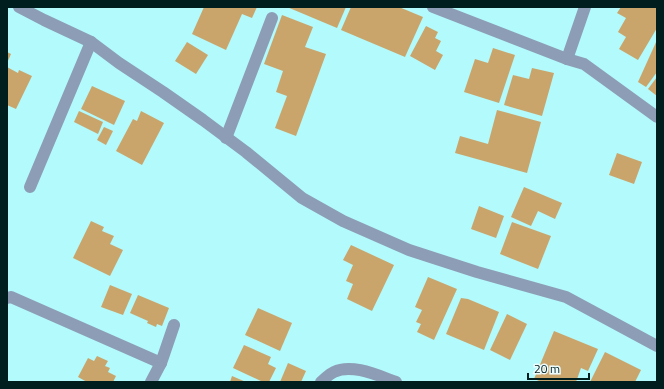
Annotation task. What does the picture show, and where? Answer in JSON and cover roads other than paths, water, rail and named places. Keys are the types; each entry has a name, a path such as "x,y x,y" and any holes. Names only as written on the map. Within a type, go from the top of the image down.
{"street":[{"path":"19,7 91,42 226,138 302,198 344,221 409,250 477,272 566,297 656,344"},
{"path":"433,7 567,59 584,64 657,117"},
{"path":"567,59 585,7"},
{"path":"226,138 272,18"},
{"path":"30,187 91,42"},
{"path":"7,298 11,296 161,362"},
{"path":"151,382 161,362 174,325"},
{"path":"321,382 334,372 348,369 366,370 396,382"}]}
